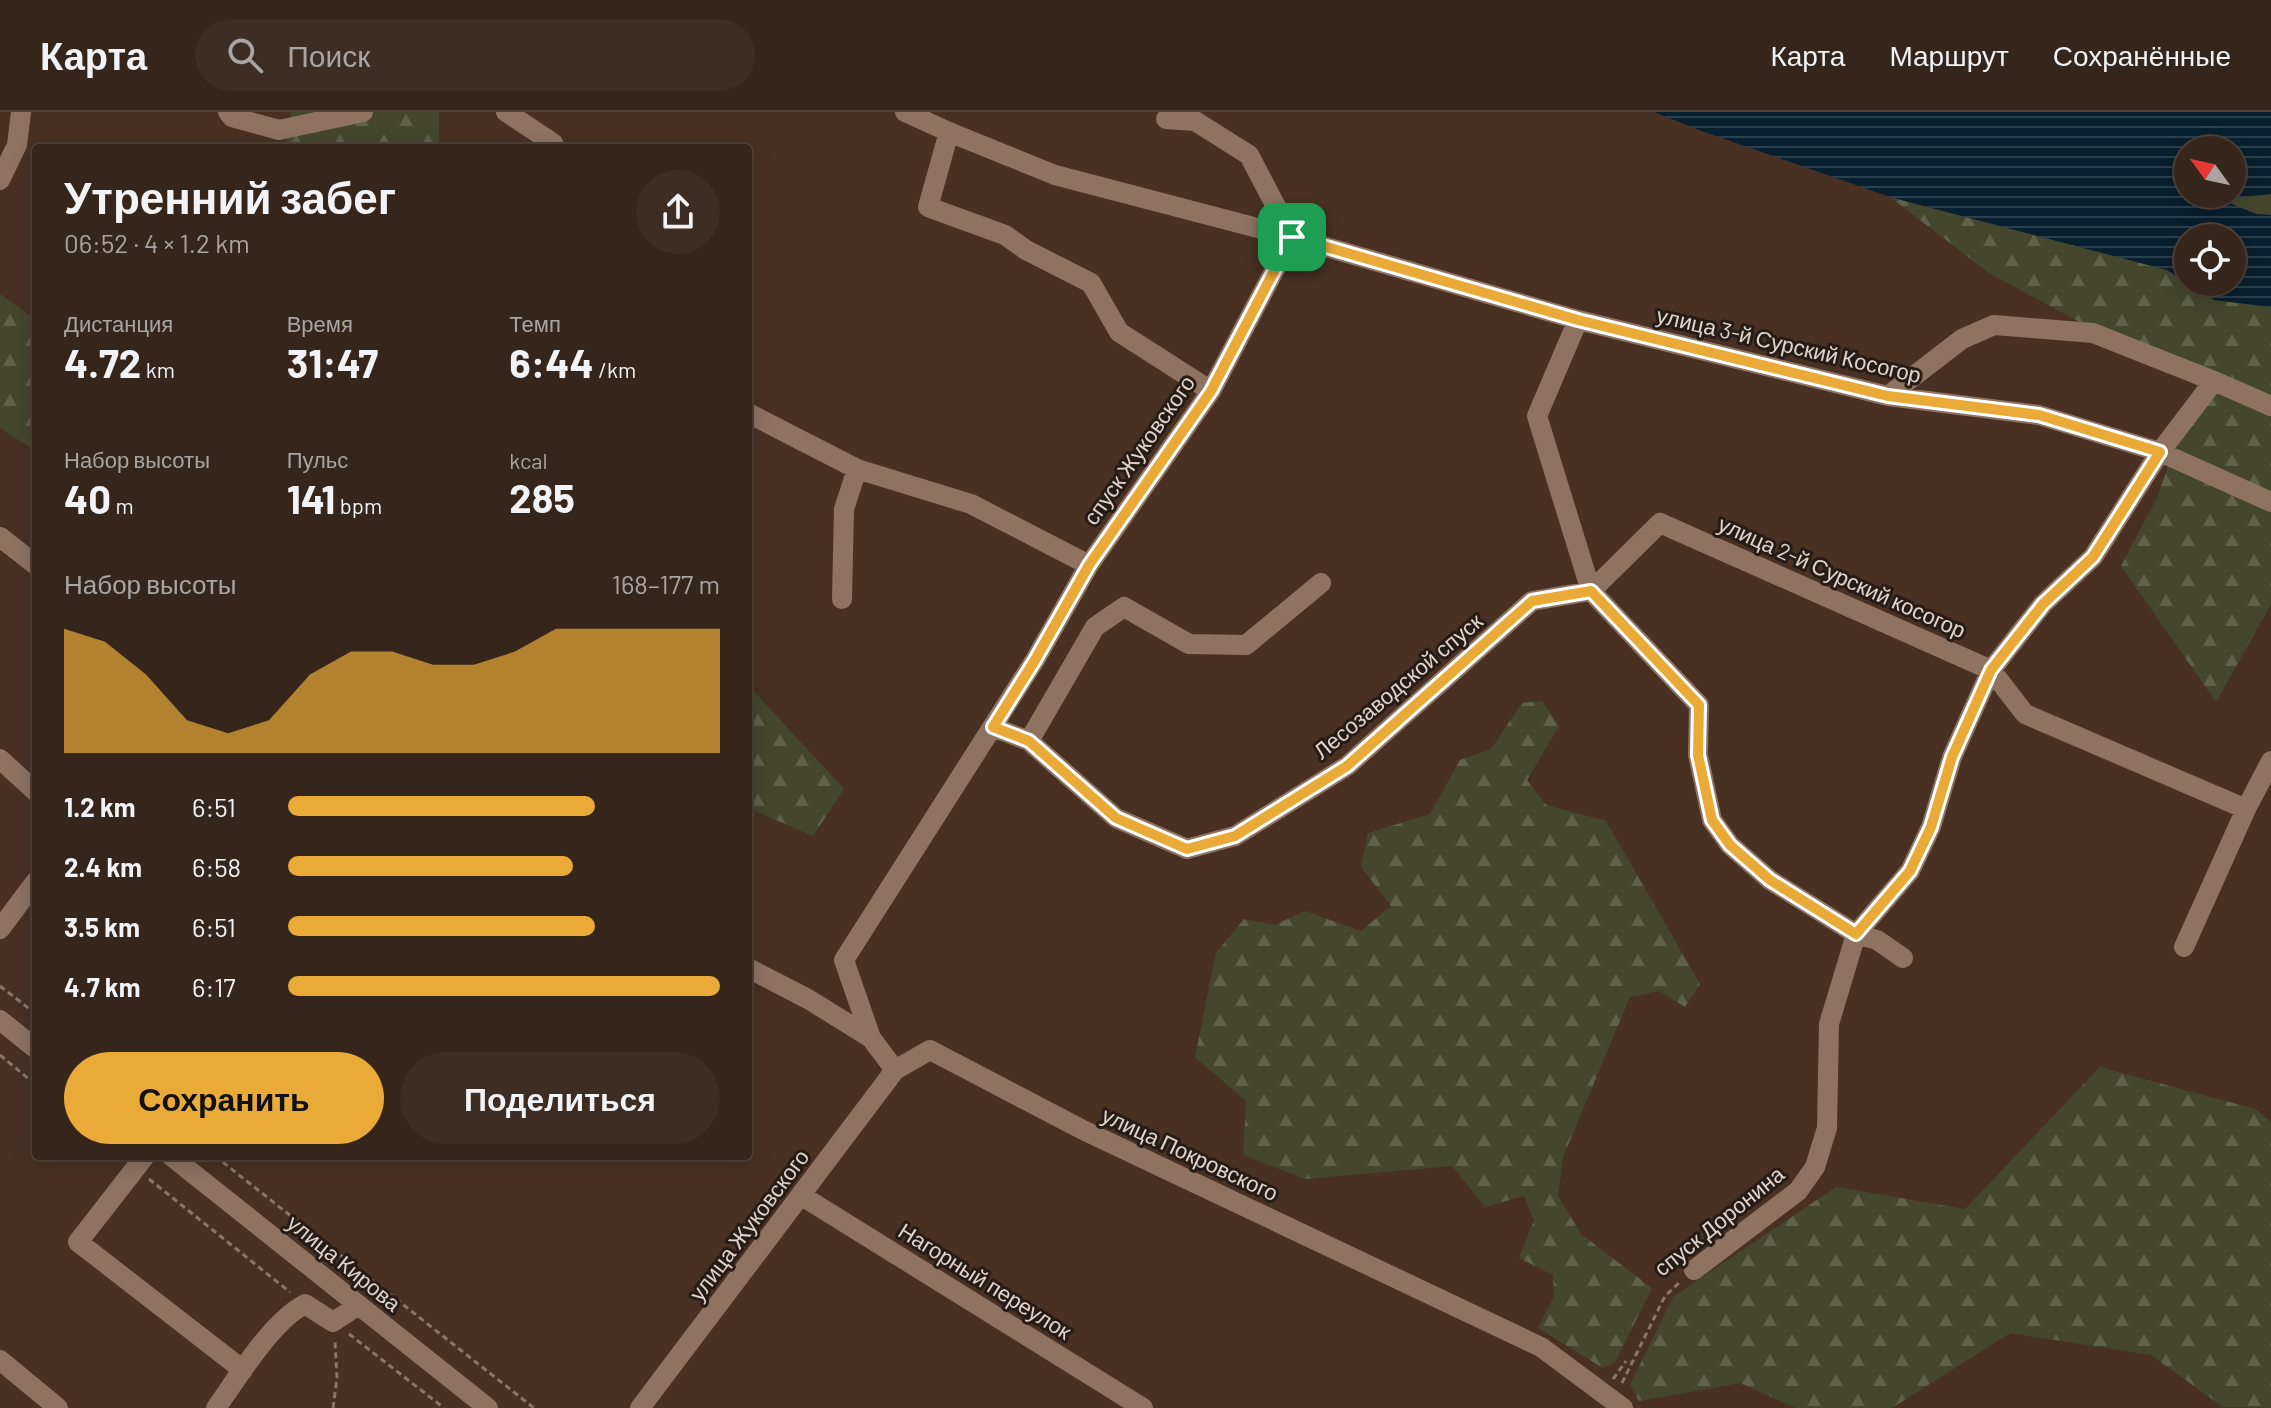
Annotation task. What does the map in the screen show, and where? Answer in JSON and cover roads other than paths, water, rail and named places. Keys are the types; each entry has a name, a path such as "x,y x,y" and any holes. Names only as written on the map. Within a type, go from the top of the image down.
{"street":[{"path":"0,180 17,145 21,112"},
{"path":"228,112 232,117 279,130 363,112"},
{"path":"506,112 553,144"},
{"path":"905,112 1055,175 1292,237"},
{"path":"1166,119 1195,121 1249,155 1292,237"},
{"path":"949,132 928,207 1005,235 1026,250 1091,283 1119,332 1211,391"},
{"name":"улица 3-й Сурский Косогор","path":"1292,237 1578,320 1888,396 2039,415 2160,452 2271,502"},
{"name":"спуск Жуковского","path":"871,1038 844,960 1035,660 1089,565 1211,391 1292,237"},
{"path":"1578,320 1537,416 1591,591 1699,705 1698,755 1712,820 1730,845 1770,880 1856,934 1877,940 1903,958"},
{"path":"1888,396 1962,339 1994,325 2093,333 2271,406"},
{"name":"спуск Доронина","path":"1694,1270 1798,1191 1815,1167 1827,1128 1829,1024 1856,934 1910,871 1931,827 1952,757 1991,670 2043,604 2093,557 2160,452 2214,381"},
{"path":"752,415 857,469 971,504 1089,565"},
{"path":"842,599 844,509 857,469"},
{"name":"улица 2-й Сурский косогор","path":"1591,591 1660,523 1991,670 2025,714 2246,809"},
{"path":"0,537 32,562"},
{"path":"1029,741 1095,627 1124,607 1189,644 1246,645 1321,583"},
{"name":"Лесозаводской спуск","path":"993,727 1029,741 1116,818 1187,849 1235,836 1347,766 1532,601 1591,591"},
{"path":"0,759 32,788"},
{"path":"2184,947 2271,761"},
{"path":"3,917 32,885"},
{"path":"752,970 808,999 871,1038 895,1070"},
{"path":"0,1020 32,1046"},
{"name":"улица Покровского","path":"895,1070 930,1050 1083,1130 1541,1347 1618,1404"},
{"name":"улица Жуковского","path":"640,1408 895,1070"},
{"name":"улица Кирова","path":"176,1160 488,1408"},
{"path":"140,1162 78,1242 243,1370"},
{"name":"Нагорный переулок","path":"802,1196 1143,1408"},
{"path":"216,1408 279,1324 293,1311 305,1304 333,1322 359,1305"},
{"path":"0,1360 58,1408"}],"water":[{"path":"1654,112 2271,112 2271,194 2246,196 2246,136 2174,136 2174,208 2242,208 2256,214 2271,215 2271,307 2214,300 2208,296 2246,296 2246,224 2174,224 2174,274 2167,270 1890,197"}]}
